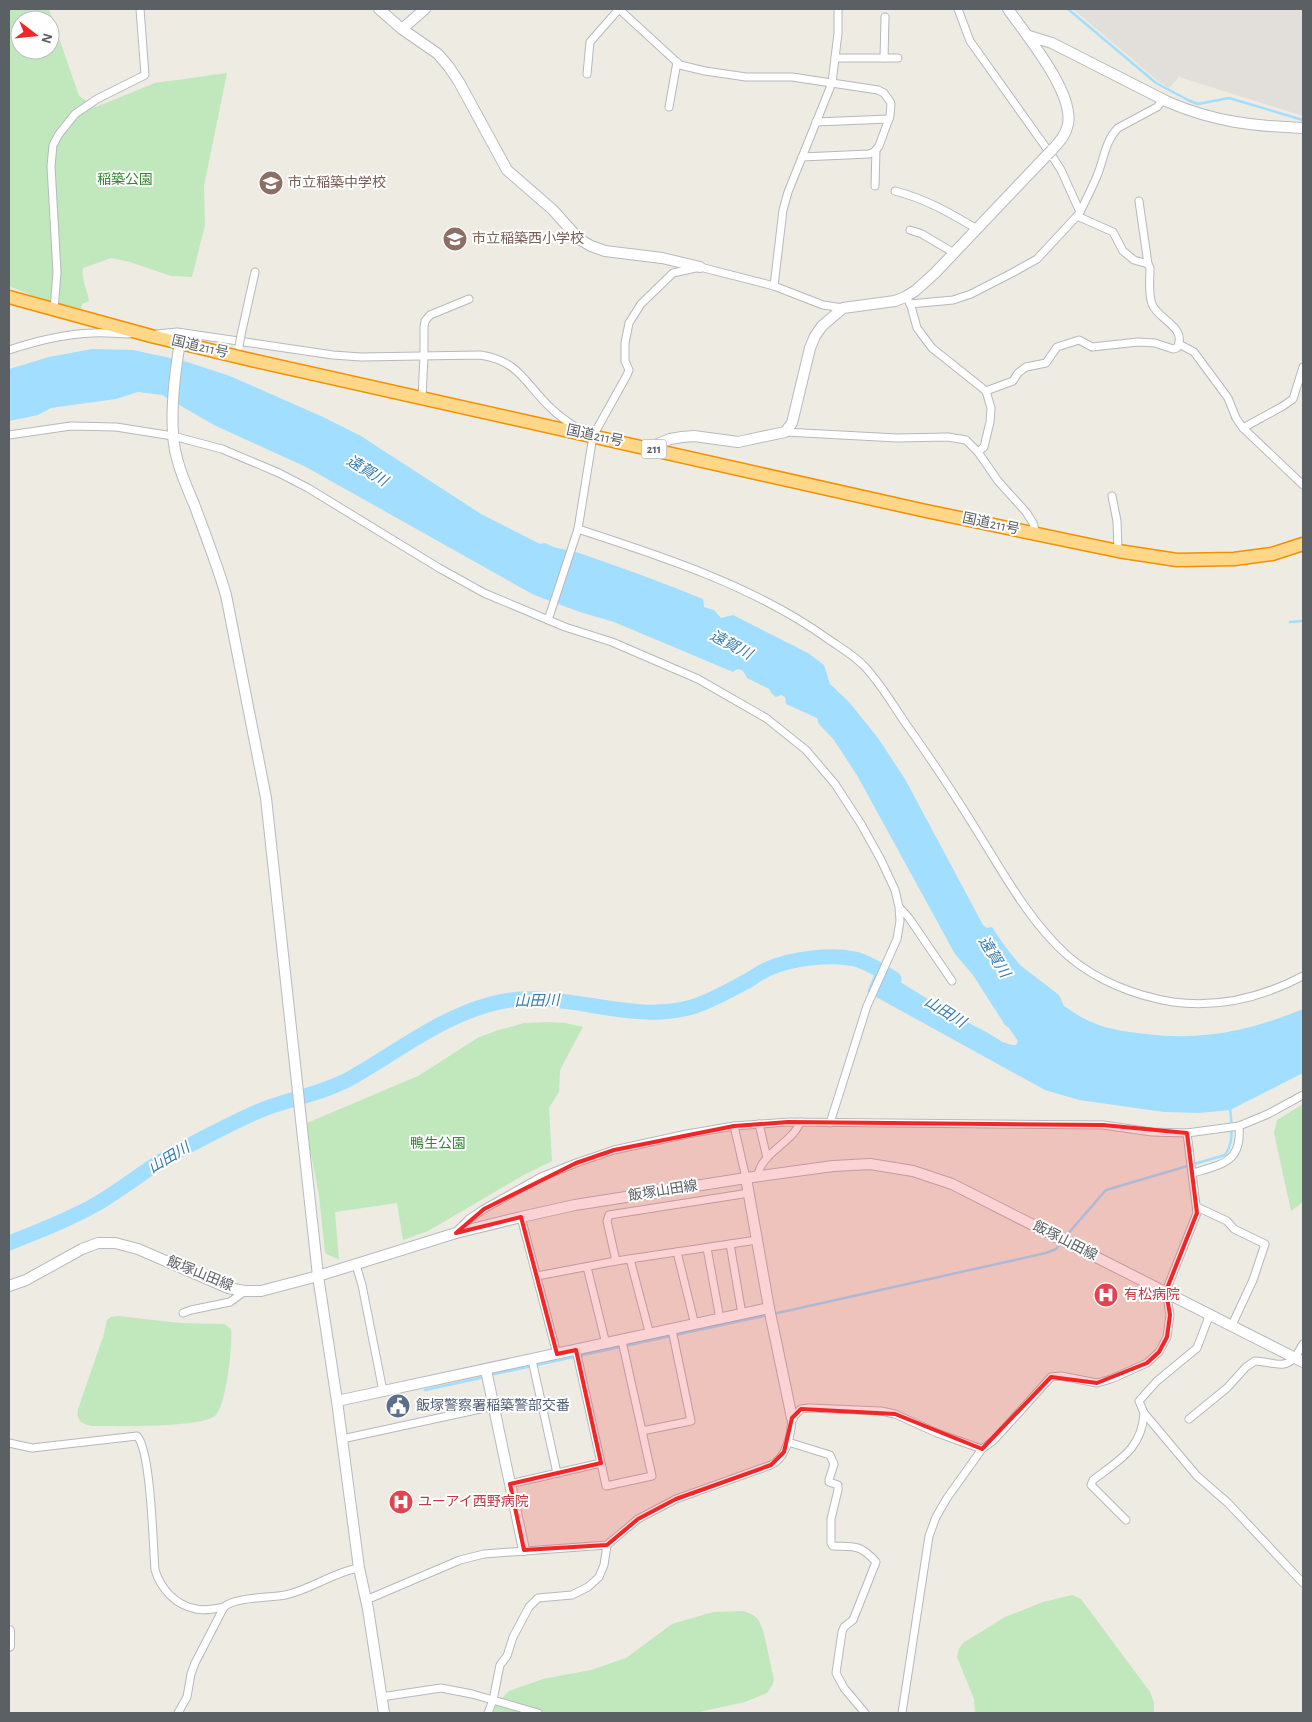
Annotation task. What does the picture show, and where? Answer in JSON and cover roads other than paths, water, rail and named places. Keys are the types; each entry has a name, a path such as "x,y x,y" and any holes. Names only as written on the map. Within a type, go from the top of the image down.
{"highway":[{"name":"国道211号","path":"9,297 151,336 179,346 238,351 422,398 926,511 1118,551 1177,560 1234,559 1272,554 1303,544"}],"street":[{"path":"54,310 57,272 51,166 53,146 58,134 75,114 97,99 146,75 140,9"},
{"path":"378,9 438,54 459,82 507,170 553,210 579,239 605,251 662,258 700,267 774,286 823,305 843,308 907,300 953,300 971,294 1038,259 1078,214 1098,173 1113,133 1118,128 1157,107 1163,100"},
{"path":"402,28 425,9"},
{"path":"587,74 590,42 619,9 680,65 746,78 792,77 878,90 884,93 891,103 892,109 889,119 876,150 869,154 802,157"},
{"path":"774,286 783,210 788,192 832,83 838,9"},
{"path":"958,9 970,41 1061,170 1078,214 1113,232 1123,251 1134,260 1148,264"},
{"path":"907,300 977,229 1066,132 1069,117 1068,104 1064,93 1029,36 1008,9"},
{"path":"884,58 885,17"},
{"path":"1029,36 1052,43 1163,100 1202,115 1234,123 1303,128"},
{"path":"835,58 898,58"},
{"path":"669,107 677,62"},
{"path":"816,122 889,119"},
{"path":"875,186 876,150"},
{"path":"895,191 916,196 930,202 977,229"},
{"path":"986,391 1013,381 1018,373 1026,367 1046,363 1057,347 1079,340 1092,347 1099,348 1138,342 1155,343 1173,349 1177,348 1179,334 1156,311 1152,303 1150,268 1139,201"},
{"path":"910,230 922,234 954,253"},
{"path":"548,618 578,531 589,435 629,370 625,361 625,343 629,323 646,299 673,273 700,267"},
{"path":"238,351 255,272"},
{"path":"422,398 425,321 430,315 469,299"},
{"path":"907,300 917,328 932,348 986,391 991,408 990,422 984,447 978,452"},
{"path":"785,432 792,423 810,348 815,336 822,326 843,308"},
{"path":"9,350 35,342 94,332 151,336 177,332 333,355 361,357 480,355 509,364 519,372 553,410 589,435"},
{"path":"1179,344 1194,352 1228,398 1236,418 1243,428 1303,485"},
{"path":"179,346 173,436 186,485 217,563 226,595 266,798 299,1116 318,1276 359,1568 384,1713"},
{"path":"1243,428 1293,399 1303,367"},
{"path":"9,435 71,426 116,426 173,436 222,450 278,473 308,488 439,568 484,593 566,627 612,642 698,678 766,718 806,750 835,784 861,824 881,860 895,890 900,921 897,939 867,1006 830,1122"},
{"path":"648,448 670,439 682,437 700,437 738,442 785,432 897,438 958,438 971,444 978,452 998,481 1026,512 1033,523 1036,533"},
{"path":"1112,496 1117,521 1118,551"},
{"path":"578,531 655,554 753,595 784,610 814,628 864,666 959,801 998,866 1027,909 1048,936 1070,957 1088,969 1134,993 1161,1000 1209,1004 1234,1001 1270,991 1303,976"},
{"path":"899,907 909,918 952,981"},
{"path":"456,1233 469,1219 484,1209 542,1177 576,1163 614,1150 734,1126 800,1122 1102,1125 1152,1132 1187,1133 1239,1126 1268,1114 1303,1095"},
{"path":"758,1176 758,1171 767,1158 798,1130 800,1122"},
{"path":"759,1124 767,1158"},
{"path":"366,1600 460,1560 484,1554 607,1545 638,1519 676,1499 778,1461 788,1442 792,1418 769,1308 749,1193 734,1126"},
{"path":"1193,1171 1224,1162 1233,1156 1240,1140 1239,1126"},
{"path":"902,1713 929,1536 936,1517 982,1448 994,1440 1051,1377 1061,1376 1097,1383 1147,1363 1159,1352 1166,1337 1170,1315 1166,1291 1196,1218 1197,1208 1187,1133"},
{"name":"飯塚山田線","path":"9,1286 26,1280 82,1249 98,1243 115,1243 138,1249 228,1288 261,1291 279,1288 456,1233 576,1205 758,1176 833,1166 870,1164 913,1171 952,1184 1299,1360"},
{"path":"616,1261 607,1221 609,1214 749,1193"},
{"path":"1197,1208 1227,1221 1234,1229 1265,1244 1253,1280 1232,1325"},
{"path":"521,1217 557,1354"},
{"path":"537,1276 616,1261 757,1240"},
{"path":"730,1244 742,1314"},
{"path":"707,1248 720,1319"},
{"path":"677,1252 695,1325"},
{"path":"630,1259 650,1334"},
{"path":"356,1265 362,1285 383,1391"},
{"path":"588,1266 606,1344"},
{"path":"183,1313 230,1302 245,1291"},
{"path":"337,1401 769,1308"},
{"path":"1210,1314 1197,1348 1157,1380 1140,1401 1144,1413 1197,1476 1228,1503 1303,1583"},
{"path":"642,1431 691,1421 672,1330"},
{"path":"576,1350 606,1486 652,1476 622,1340"},
{"path":"1189,1419 1227,1388 1246,1367 1255,1361 1278,1365 1299,1360 1303,1344"},
{"path":"532,1360 557,1473"},
{"path":"486,1370 524,1550"},
{"path":"342,1439 494,1406"},
{"path":"792,1418 801,1409 810,1408 882,1411 895,1414 937,1433 982,1448"},
{"path":"1126,1520 1091,1484 1093,1480 1122,1458 1139,1440 1144,1413"},
{"path":"9,1443 32,1448 137,1436 144,1446 148,1473 155,1570 159,1582 173,1598 197,1610 224,1608"},
{"path":"788,1442 830,1455 833,1459 834,1464 829,1482 838,1485 838,1490 831,1519 831,1543 833,1546 849,1545 861,1548 876,1562 853,1620 844,1627 842,1632 836,1673 844,1688 865,1713"},
{"path":"510,1484 601,1464"},
{"path":"488,1713 493,1700 500,1665 507,1656 513,1637 529,1607 538,1598 572,1595 588,1587 599,1577 604,1565 607,1545"},
{"path":"178,1713 187,1697 195,1663 228,1603 237,1600 287,1595 312,1587 347,1570 359,1568"},
{"path":"9,1631 9,1646"},
{"path":"381,1696 441,1688 538,1713"}],"water":[{"name":"遠賀川","path":"92,349 133,350 184,361 230,376 361,436 481,514 540,544 545,543 577,552 703,599 704,607 714,610 721,618 733,615 808,653 824,665 830,684 849,702 878,738 905,779 983,925 987,928 992,927 1020,965 1059,995 1064,1006 1086,1020 1113,1029 1167,1036 1207,1035 1226,1032 1264,1023 1303,1009 1303,1073 1230,1110 1199,1113 1164,1112 1079,1100 1045,1090 867,992 877,968 1001,1041 1016,1045 1018,1041 1005,1025 973,975 955,954 858,777 834,740 819,724 817,718 786,704 785,697 781,695 776,697 769,689 747,678 742,670 738,669 733,672 614,622 534,595 306,467 214,425 162,395 138,392 116,399 51,408 38,415 9,421 9,369 49,357"}],"waterway":[{"path":"1068,9 1156,83 1190,101 1198,104 1229,98 1303,120"},
{"path":"1290,622 1303,621"},
{"name":"山田川","path":"9,1243 93,1206 170,1155 233,1123 264,1109 341,1083 436,1027 472,1010 491,1004 516,999 541,999 642,1012 667,1012 707,1002 764,971 780,965 801,959 823,957 860,960 894,979"},
{"path":"1065,1237 1106,1190 1225,1155 1231,1138 1230,1106"},
{"path":"773,1314 1046,1253 1056,1249 1062,1242"},
{"path":"490,1375 768,1315"},
{"path":"425,1390 485,1377"}],"place":[{"name":"市立稲築中学校","path":"271,183"},
{"name":"市立稲築西小学校","path":"455,239"},
{"name":"有松病院","path":"1106,1295"},
{"name":"飯塚警察署稲築警部交番","path":"398,1406"},
{"name":"ユーアイ西野病院","path":"401,1502"}],"park label":[{"name":"稲築公園","path":"125,180"},
{"name":"鴨生公園","path":"438,1144"}]}
